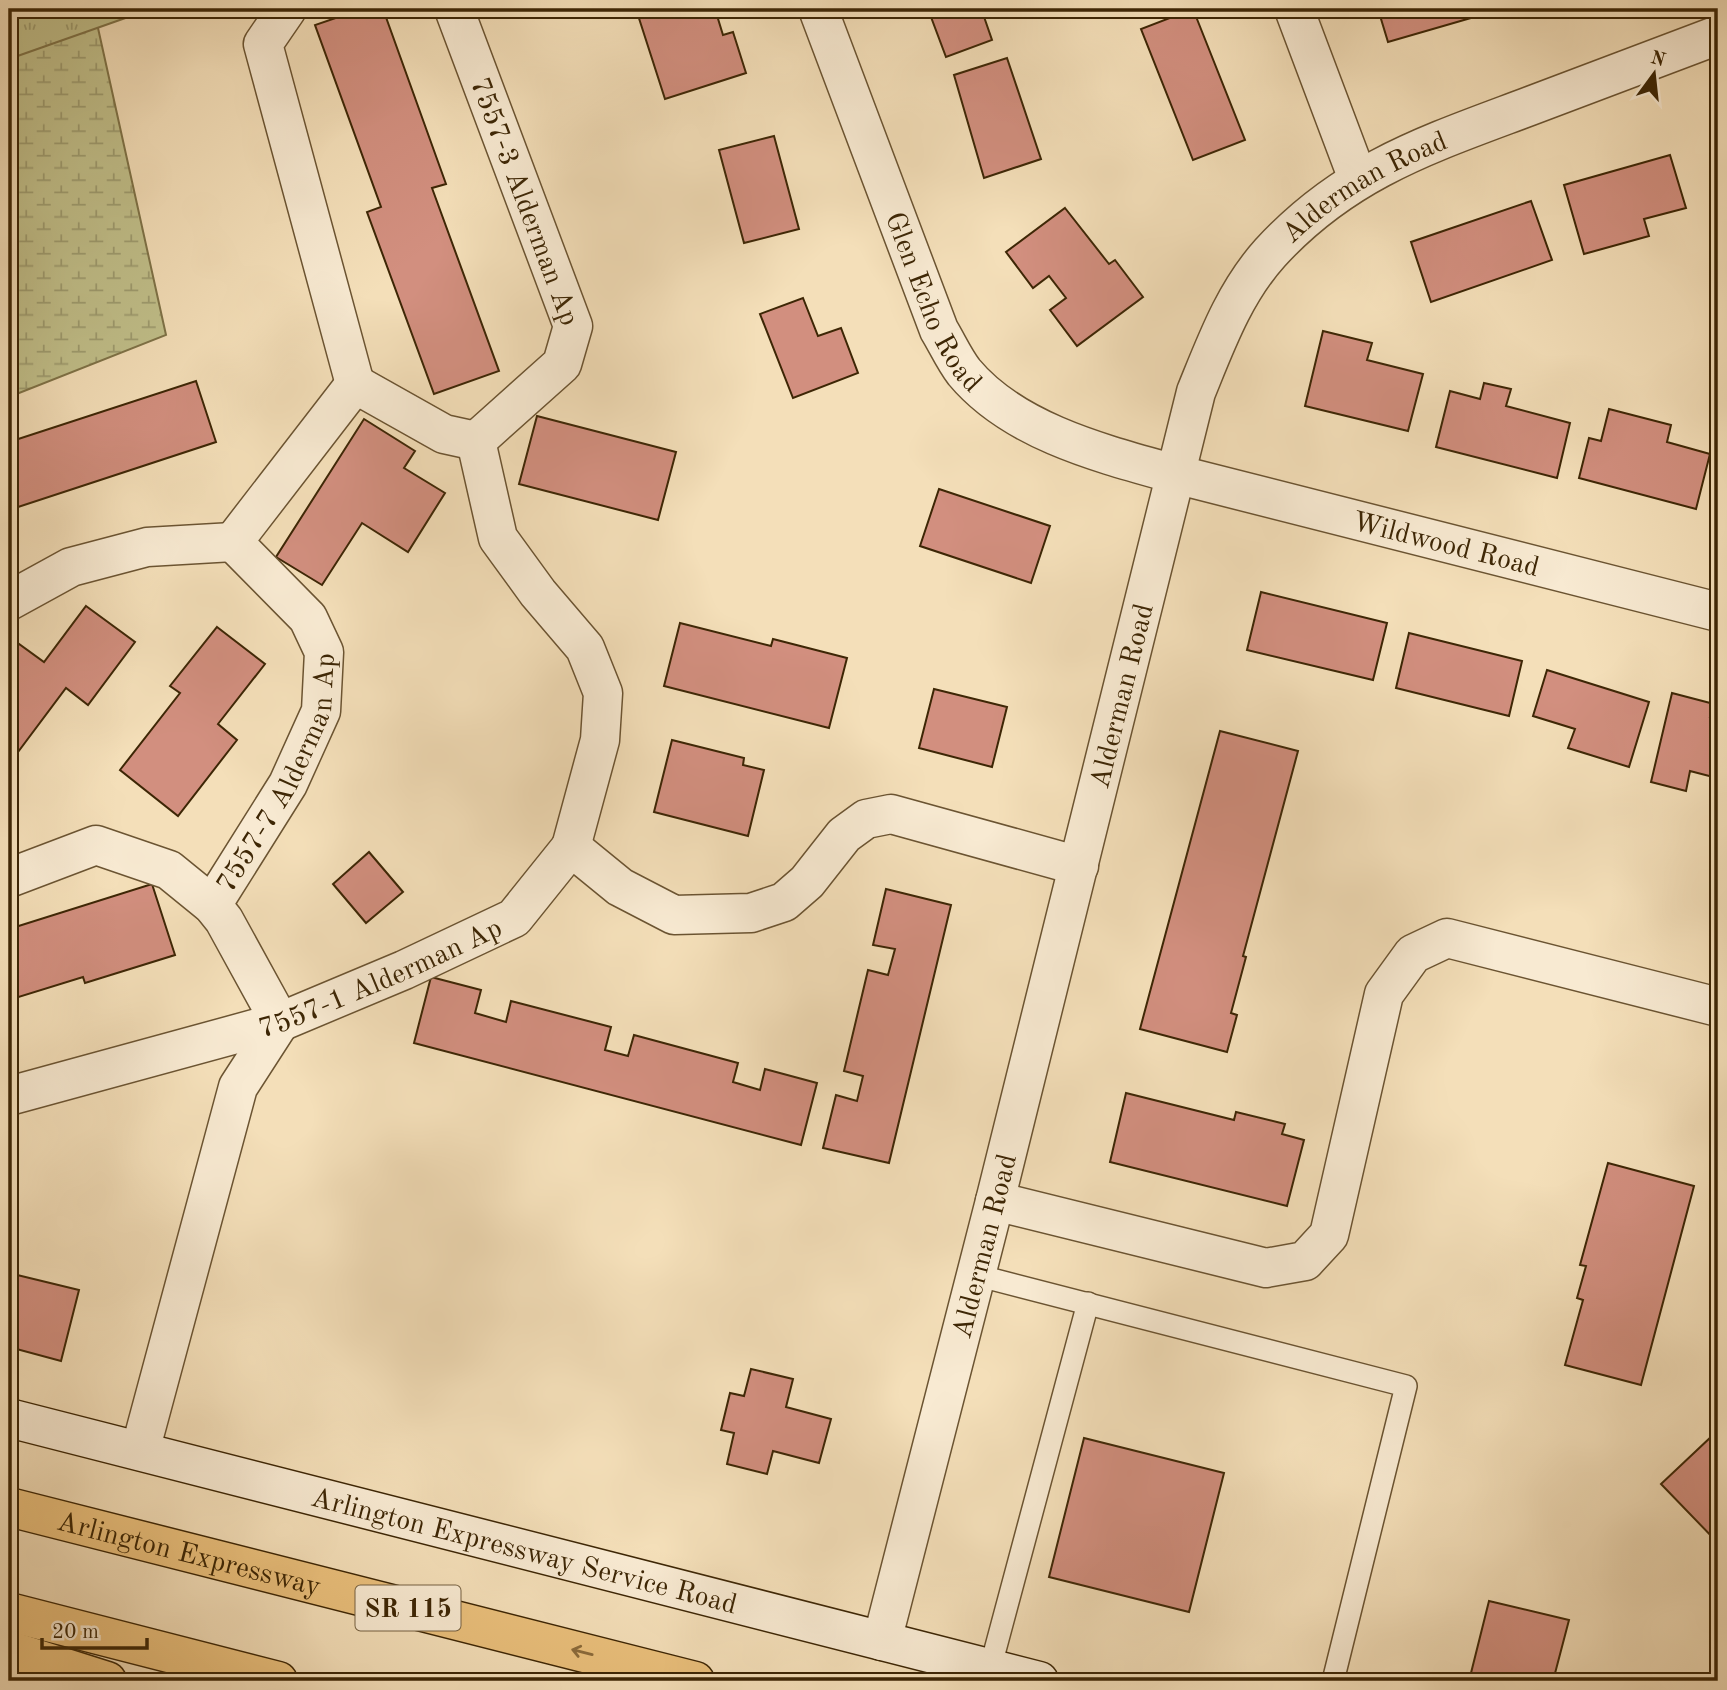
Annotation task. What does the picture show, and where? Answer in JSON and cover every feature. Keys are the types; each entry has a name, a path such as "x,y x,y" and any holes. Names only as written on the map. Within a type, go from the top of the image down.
{"highway":[{"name":"Arlington Expressway","path":"9,1507 695,1681"},
{"path":"9,1612 278,1681"},
{"path":"9,1650 107,1681"}],"street":[{"path":"287,9 263,44 355,384 444,435 476,441 498,538 538,593 585,648 603,693 600,740 571,847 620,887 674,915 751,913 784,902 807,882 844,835 866,819 891,814 1079,866"},
{"name":"7557-3 Alderman Ap","path":"454,9 573,326 562,364 476,441"},
{"name":"Glen Echo Road","path":"818,9 939,330 964,371 997,403 1049,433 1108,455 1175,474"},
{"path":"1294,9 1358,179"},
{"name":"Alderman Road","path":"882,1641 995,1201 1196,392 1227,314 1269,254 1316,209 1358,179 1412,150 1718,35"},
{"path":"9,601 71,567 147,547 233,542 355,384"},
{"name":"Wildwood Road","path":"1175,474 1718,612"},
{"name":"7557-7 Alderman Ap","path":"212,905 288,784 321,711 322,699 324,652 308,618 233,542"},
{"path":"9,878 96,845 169,870 212,905 224,920 280,1022 238,1087 141,1451"},
{"name":"7557-1 Alderman Ap","path":"9,1096 280,1022 404,970 514,918 571,847"},
{"path":"995,1201 1266,1268 1305,1261 1329,1235 1384,994 1413,954 1447,938 1718,1007"},
{"name":"Arlington Expressway Service Road","path":"9,1418 1039,1681"}],"lane":[{"path":"976,1275 1406,1386 1333,1681"},
{"path":"990,1669 1088,1303"}],"green space":[{"path":"9,9 107,9 98,28 166,335 9,397"},
{"path":"9,9 151,9 9,59"}],"building":[{"path":"362,9 383,9 446,184 432,188 499,371 434,394 367,212 381,207 315,25"},
{"path":"636,9 715,9 723,35 733,32 746,73 665,99"},
{"path":"928,9 988,9 982,11 992,40 946,57"},
{"path":"1193,9 1245,140 1193,160 1141,29"},
{"path":"1378,9 1502,9 1388,42"},
{"path":"1007,58 1041,159 984,178 954,75"},
{"path":"774,136 799,229 744,243 719,150"},
{"path":"1670,155 1686,208 1644,219 1649,236 1584,254 1564,185"},
{"path":"1531,201 1552,260 1431,302 1411,242"},
{"path":"1065,208 1109,264 1115,260 1143,297 1077,346 1050,310 1066,298 1049,276 1033,288 1006,252"},
{"path":"803,298 818,336 841,328 858,373 793,398 760,314"},
{"path":"1323,331 1372,343 1367,360 1423,374 1408,431 1305,406"},
{"path":"196,381 216,442 9,510 9,442"},
{"path":"1484,383 1511,389 1506,406 1570,423 1557,478 1436,447 1450,391 1480,399"},
{"path":"1609,409 1671,425 1667,442 1710,454 1696,509 1579,478 1589,438 1601,441"},
{"path":"537,416 676,452 658,520 519,484"},
{"path":"364,419 415,451 404,468 445,493 408,552 362,523 322,585 276,557"},
{"path":"939,489 1050,526 1031,583 920,546"},
{"path":"1261,592 1387,623 1373,680 1247,650"},
{"path":"86,606 135,642 88,705 66,688 9,764 9,658 19,644 44,662"},
{"path":"680,623 771,646 773,639 847,658 829,728 664,686"},
{"path":"217,627 265,664 218,724 237,740 178,816 120,770 180,693 170,686"},
{"path":"1409,633 1522,661 1509,716 1396,688"},
{"path":"1547,670 1649,702 1629,767 1568,748 1575,729 1533,716"},
{"path":"934,689 1007,707 992,767 919,748"},
{"path":"1672,693 1714,704 1710,717 1718,719 1718,801 1712,800 1717,778 1690,771 1686,791 1651,782"},
{"path":"1220,731 1298,751 1243,956 1246,957 1231,1013 1237,1015 1227,1052 1140,1029"},
{"path":"672,740 744,758 743,765 764,770 748,836 654,812"},
{"path":"369,852 403,892 366,923 333,884"},
{"path":"152,884 175,955 85,983 83,977 9,1000 9,929"},
{"path":"886,889 951,905 889,1163 823,1148 836,1095 857,1101 863,1076 844,1071 868,970 888,975 895,949 873,945"},
{"path":"431,977 481,990 475,1013 506,1022 511,1001 611,1027 605,1050 628,1056 634,1035 738,1063 733,1082 760,1090 765,1069 817,1083 801,1145 414,1043"},
{"path":"1126,1093 1234,1120 1236,1112 1285,1124 1282,1134 1304,1140 1287,1206 1110,1162"},
{"path":"1608,1163 1694,1186 1641,1385 1565,1365 1583,1300 1577,1298 1586,1266 1580,1265"},
{"path":"9,1273 79,1290 61,1361 9,1347"},
{"path":"751,1369 793,1379 786,1407 831,1419 819,1463 773,1451 767,1474 727,1464 734,1433 721,1430 730,1393 744,1396"},
{"path":"1712,1436 1718,1442 1718,1543 1661,1484"},
{"path":"1084,1438 1224,1473 1189,1612 1049,1577"},
{"path":"1489,1601 1569,1620 1553,1681 1469,1681"}]}
